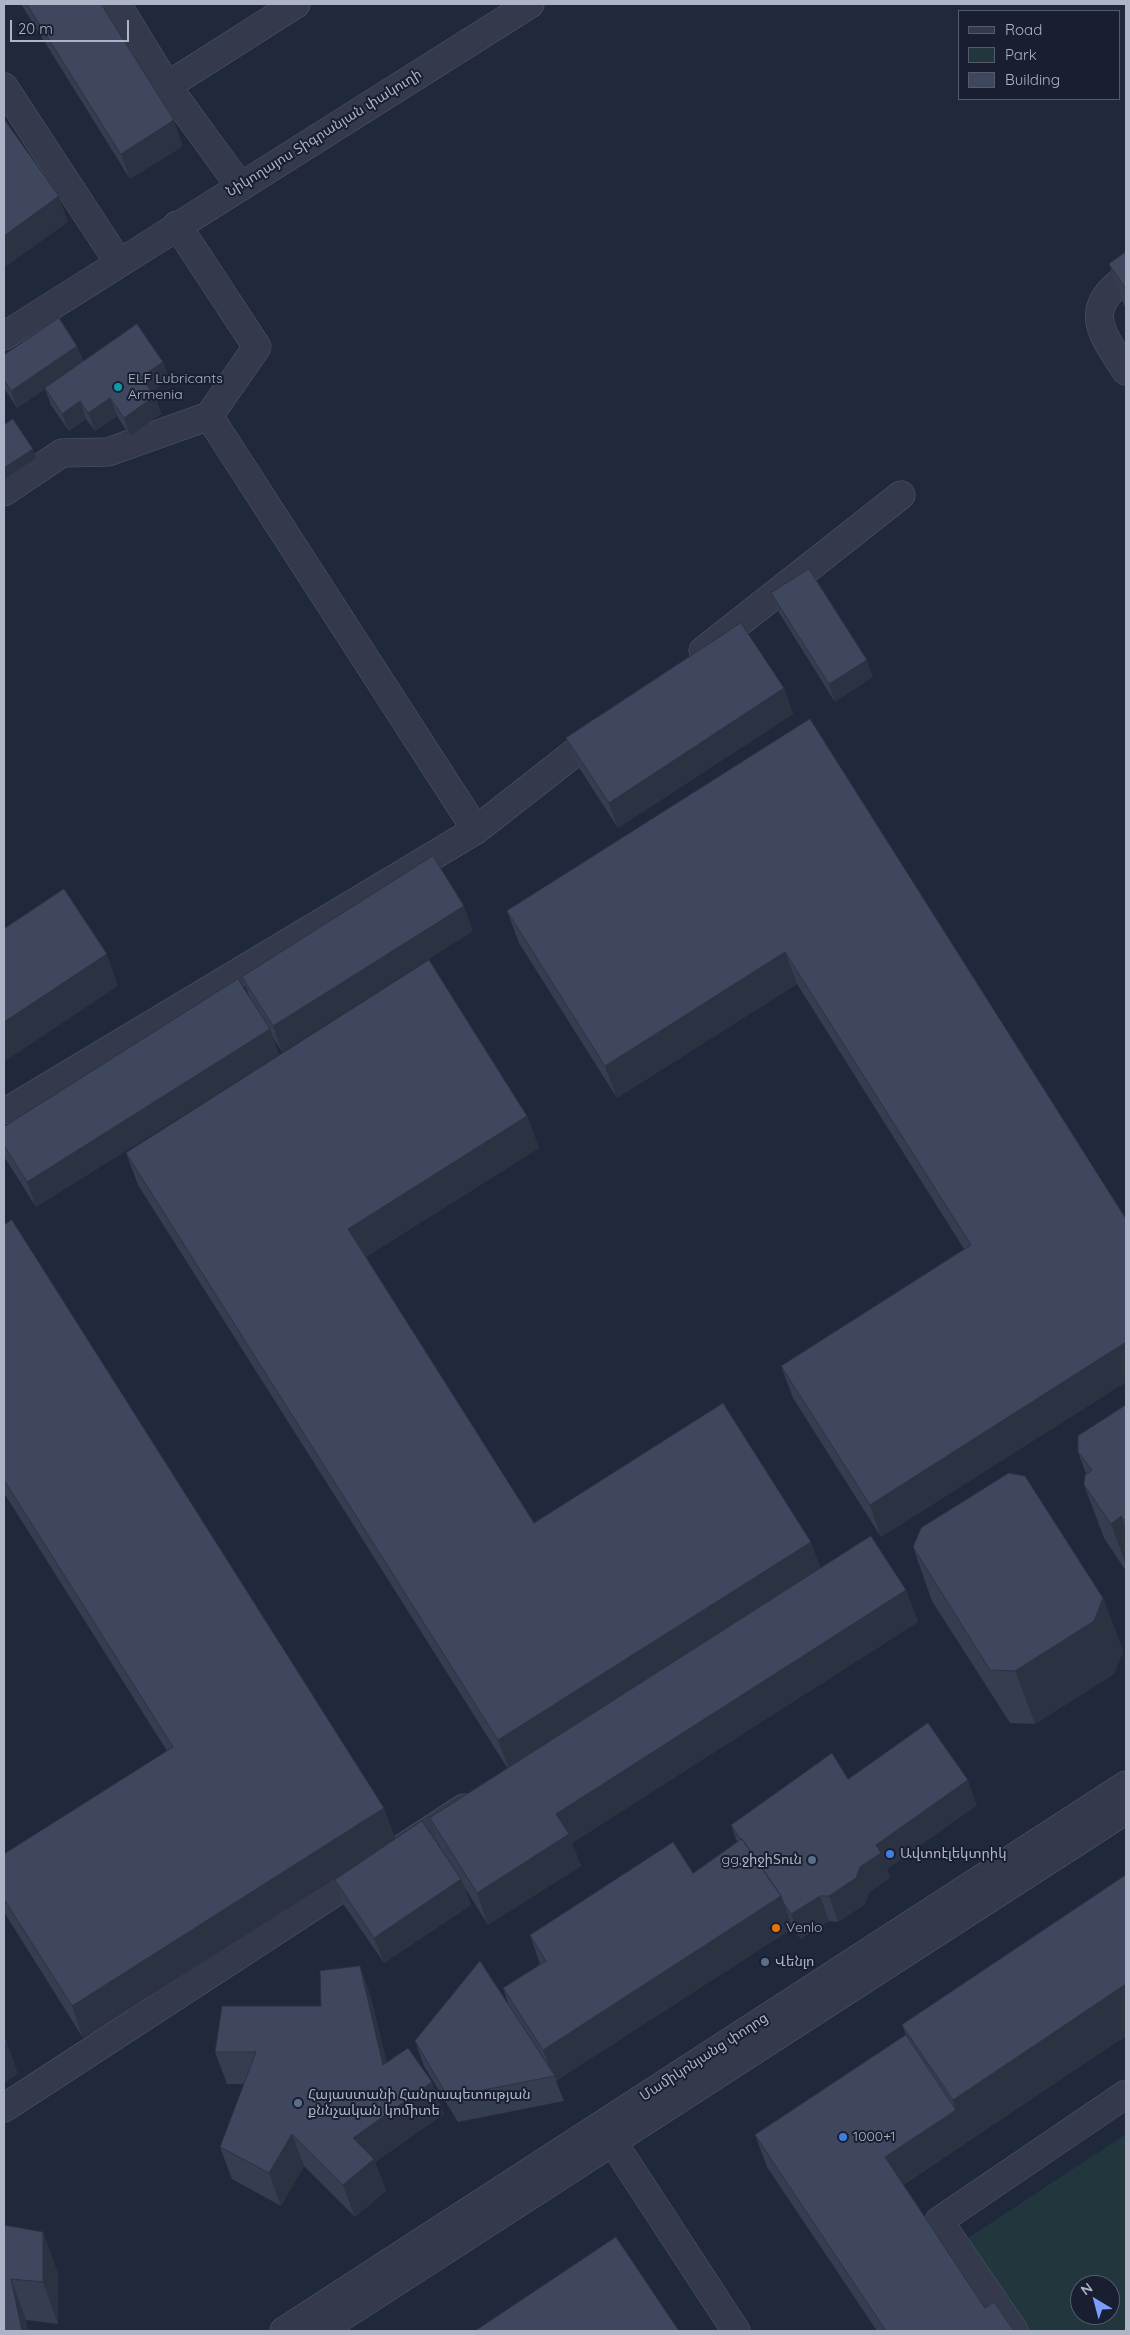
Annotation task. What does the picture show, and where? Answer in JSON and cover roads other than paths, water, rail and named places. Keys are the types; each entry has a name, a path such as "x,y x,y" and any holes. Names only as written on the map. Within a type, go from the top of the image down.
{"street":[{"path":"116,4 167,86 240,186"},
{"path":"167,86 296,4"},
{"name":"Նիկողայոս Տիգրանյան փակուղի","path":"4,336 177,225 530,4"},
{"path":"4,87 119,263"},
{"path":"4,492 62,453 108,452 209,416 257,347 177,225"},
{"path":"1126,278 1113,288 1100,310 1100,330 1126,371"},
{"path":"209,416 476,830"},
{"path":"685,666 902,496"},
{"path":"8,1110 476,830 623,714"},
{"name":"Մամիկոնյանց փողոց","path":"320,2331 606,2133 1126,1785"},
{"path":"4,2108 482,1796"},
{"name":"Մամիկոնյանց փողոց","path":"284,2331 1126,1810"},
{"path":"1014,2331 939,2221 1126,2094"},
{"path":"606,2133 736,2331"}],"place":[{"name":"ELF Lubricants Armenia","path":"118,387"},
{"name":"Ավտոէլեկտրիկ","path":"890,1854"},
{"name":"gg,ջիջիՏուն","path":"812,1860"},
{"name":"Venlo","path":"776,1928"},
{"name":"Վենլո","path":"765,1962"},
{"name":"Հայաստանի Հանրապետության քննչական կոմիտե","path":"298,2103"},
{"name":"1000+1","path":"843,2137"}]}
